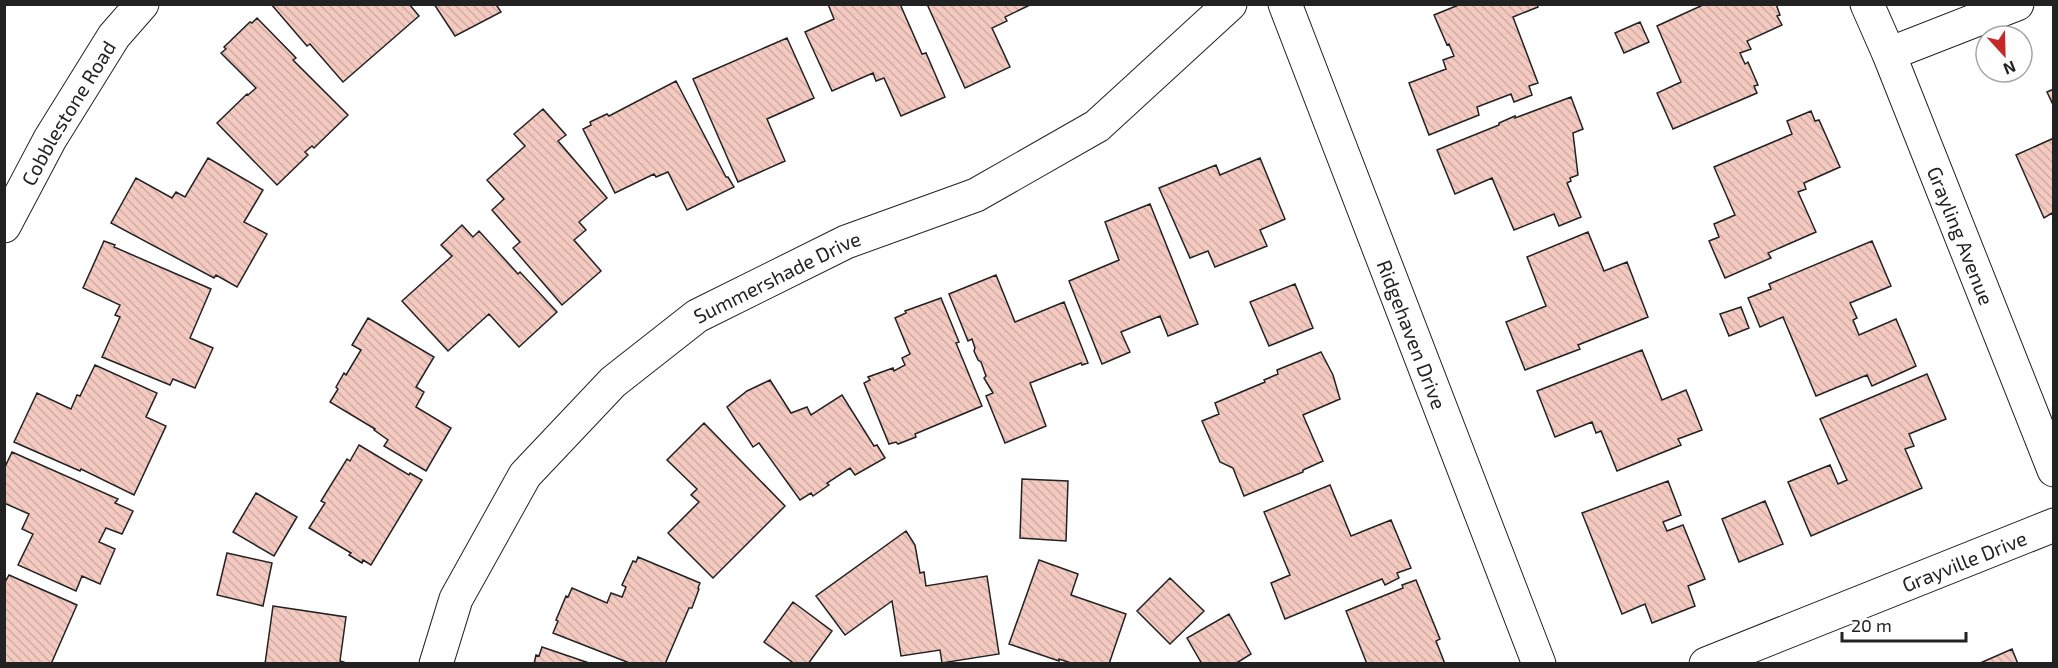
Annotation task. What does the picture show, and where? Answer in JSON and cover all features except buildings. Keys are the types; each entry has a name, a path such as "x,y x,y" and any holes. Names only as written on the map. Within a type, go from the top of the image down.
{"street":[{"name":"Cobblestone Road","path":"4,226 50,139 114,36 142,4"},
{"name":"Summershade Drive","path":"436,663 456,599 525,475 613,382 697,316 846,242 976,195 1097,126 1230,4"},
{"name":"Ridgehaven Drive","path":"1285,4 1539,663"},
{"name":"Grayling Avenue","path":"1867,4 2054,470"},
{"path":"1889,54 2017,4"},
{"name":"Grayville Drive","path":"1706,663 2054,525"}]}
